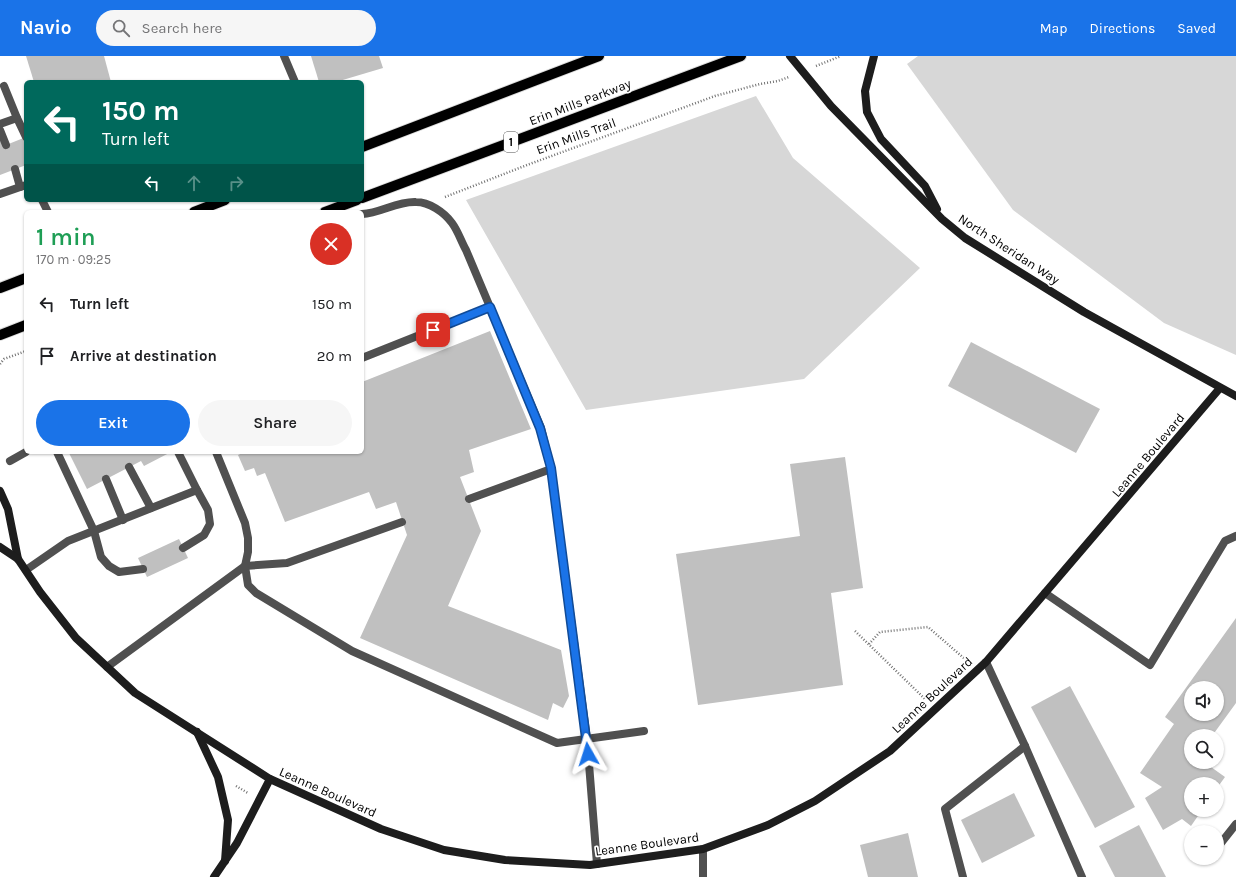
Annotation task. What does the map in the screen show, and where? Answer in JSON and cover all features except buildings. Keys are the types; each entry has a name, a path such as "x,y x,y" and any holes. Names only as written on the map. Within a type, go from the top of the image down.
{"main road":[{"path":"364,146 599,56"},
{"name":"Erin Mills Parkway","path":"364,197 741,56"},
{"path":"199,210 220,202"},
{"path":"330,210 352,202"},
{"path":"0,288 24,279"},
{"path":"0,335 24,326"}],"street":[{"path":"284,56 294,80"},
{"name":"North Sheridan Way","path":"790,56 831,106 942,219 965,238 1084,312 1236,396"},
{"path":"874,56 865,91 867,112 881,139 925,186 942,219"},
{"path":"4,86 24,133"},
{"path":"0,124 17,118"},
{"path":"0,130 6,145"},
{"path":"0,194 23,186 15,169"},
{"path":"364,214 371,214 407,202 416,202 427,204 437,209 446,217 457,231 540,428 551,468 587,739 597,864"},
{"path":"364,357 490,307"},
{"name":"Leanne Boulevard","path":"0,547 18,559 40,592 76,638 135,693 270,779 381,828 444,850 505,860 590,865 703,849 768,825 815,801 890,751 986,662 1220,388"},
{"path":"10,461 24,453"},
{"path":"58,454 94,531 101,557 109,566 119,572 143,569"},
{"path":"179,454 208,510 210,524 204,535 183,548"},
{"path":"217,454 245,523 248,538 248,552 245,566 248,585 256,593 352,650 557,743 644,731"},
{"path":"129,467 151,508"},
{"path":"468,499 551,468"},
{"path":"106,478 123,520"},
{"path":"26,570 68,541 197,490"},
{"name":"Leanne Boulevard","path":"0,491 8,509 18,559"},
{"path":"107,667 245,566 287,563 402,522"},
{"path":"1045,593 1150,665 1225,541 1236,536"},
{"path":"986,662 1025,746 1082,877"},
{"path":"196,731 218,777 228,820 225,861"},
{"path":"962,877 945,809 1025,746"},
{"path":"214,877 237,843 270,779"},
{"path":"1224,839 1236,824"},
{"path":"703,849 703,877"}],"path":[{"path":"824,63 841,56"},
{"name":"Erin Mills Trail","path":"427,204 527,165 715,96 760,84 778,81"},
{"path":"0,364 4,359 24,352"},
{"path":"869,644 880,632 928,627 977,669"},
{"path":"855,631 935,709"},
{"path":"236,786 250,794"}],"shaded area":[{"path":"918,56 1236,56 1236,355 1164,323 1013,210 907,64"},
{"path":"756,96 793,158 920,268 804,379 586,410 466,200"}],"route":[{"path":"433,330 490,307 540,428 551,468 588,754"}]}
